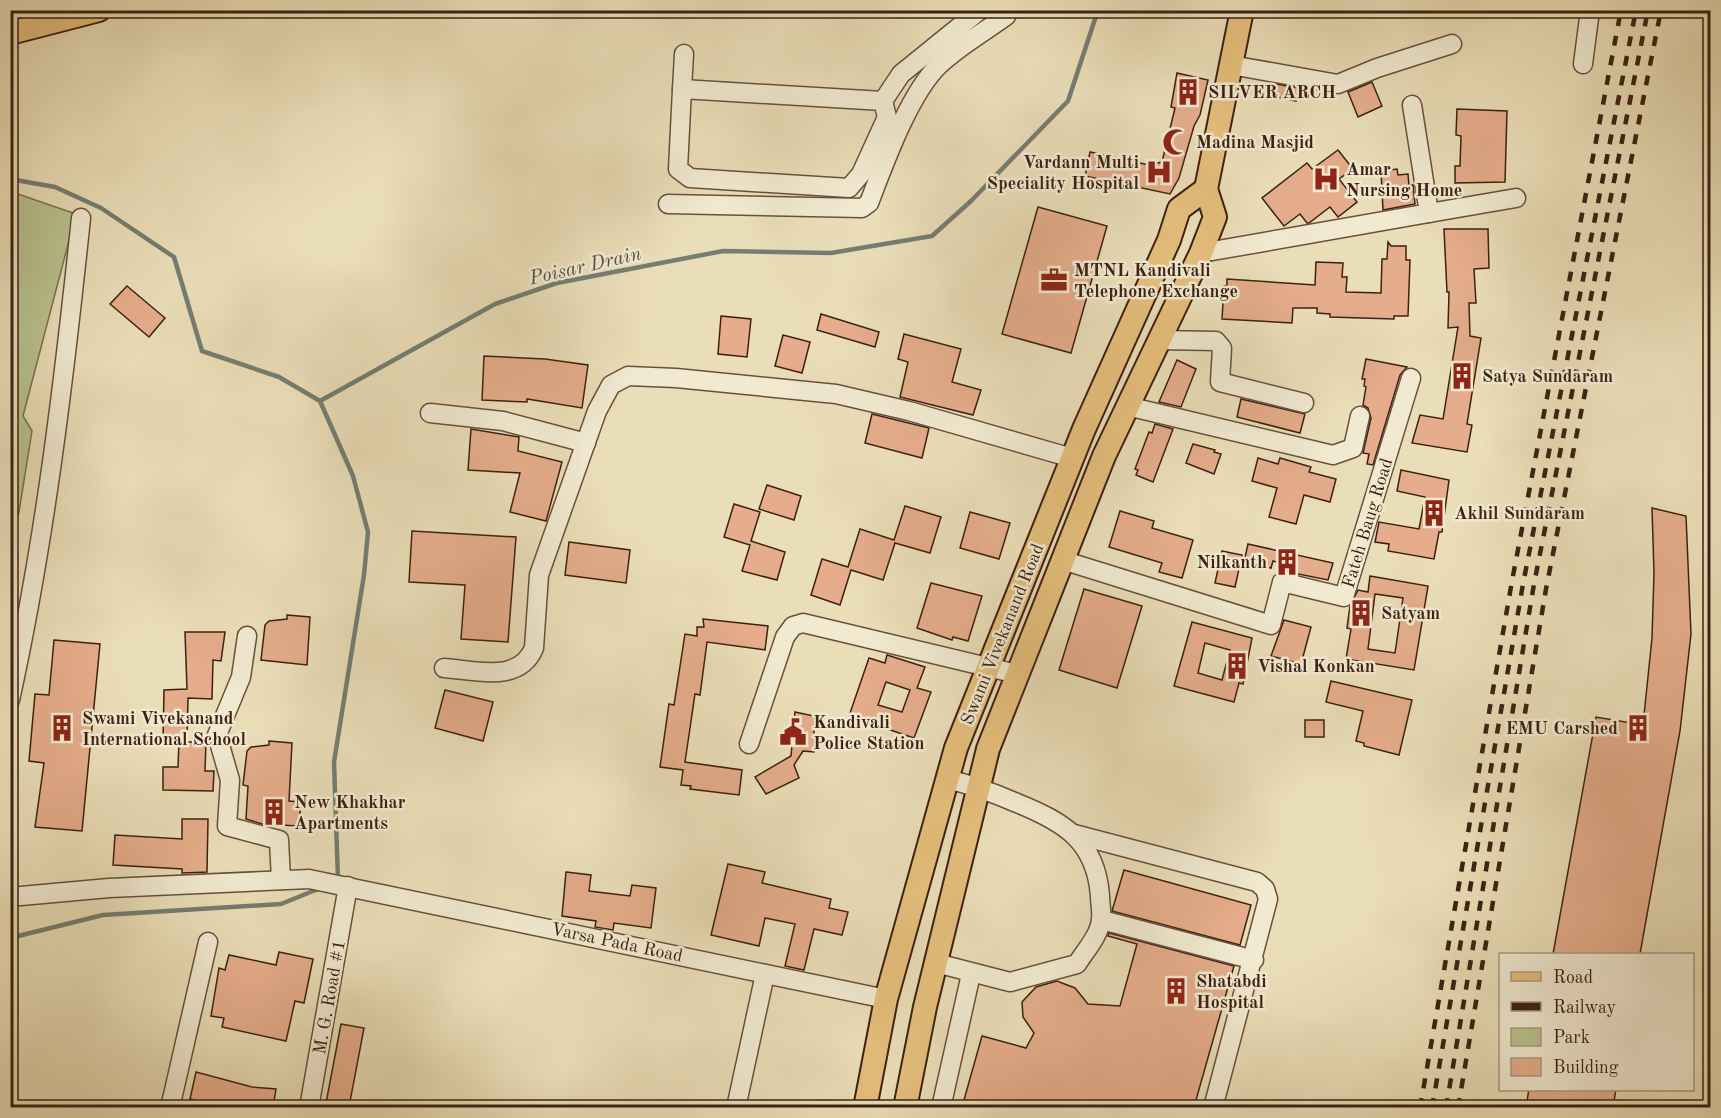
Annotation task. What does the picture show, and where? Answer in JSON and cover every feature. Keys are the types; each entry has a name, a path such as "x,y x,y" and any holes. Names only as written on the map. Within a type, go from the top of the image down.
{"main road":[{"path":"10,33 54,16 99,10"},
{"name":"Swami Vivekanand Road","path":"905,1107 936,963 988,749 1104,456 1201,253 1215,217 1206,189 1242,10"},
{"name":"Swami Vivekanand Road","path":"865,1107 886,999 956,748 1072,459 1168,240 1179,209 1206,189"}],"street":[{"path":"684,54 678,169 690,178 849,188 861,174 887,117 883,101 901,74 980,10"},
{"path":"668,204 862,208 869,203 902,126 924,84 952,53 1006,16 1009,10"},
{"path":"1582,64 1590,10"},
{"path":"1231,65 1338,84 1377,68 1452,44"},
{"path":"682,89 883,101"},
{"path":"1412,105 1429,213"},
{"path":"1201,253 1516,198"},
{"path":"10,700 54,465 81,218"},
{"path":"1159,340 1216,341 1222,348 1220,382 1304,403"},
{"path":"444,668 501,673 514,670 529,659 534,648 539,574 597,411 611,385 627,376 676,378 836,394 909,411 1072,459"},
{"name":"Fateh Baug Road","path":"1062,560 1271,625 1282,582 1344,597 1411,378"},
{"path":"1127,406 1333,455 1353,448 1360,416"},
{"path":"430,413 503,422 586,443"},
{"path":"749,744 785,637 794,626 803,623 1017,674"},
{"path":"247,636 241,677 217,735 230,780 226,826 279,840 281,880"},
{"path":"936,963 971,974 1010,982 1077,964 1101,920 1099,879 1091,856 1074,834 1053,818 978,787 947,779"},
{"path":"1074,834 1257,882 1265,889 1268,899 1254,960 1213,1107"},
{"name":"Varsa Pada Road","path":"10,897 109,888 309,879 886,999"},
{"name":"M. G. Road #1","path":"309,1107 348,886"},
{"path":"1101,920 1254,960"},
{"path":"170,1107 208,942"},
{"path":"736,1107 765,974"},
{"path":"941,1107 971,974"}],"green space":[{"path":"10,194 18,194 76,214 23,416 32,431 19,512 11,541"}],"building":[{"path":"1177,73 1208,80 1200,115 1194,126 1179,178 1170,194 1085,176 1090,152 1149,165 1162,162 1175,108 1171,107"},
{"path":"1372,82 1382,106 1358,117 1348,92"},
{"path":"1276,84 1299,88 1296,101 1273,96"},
{"path":"1457,109 1507,111 1505,182 1455,183 1455,166 1460,166 1461,136 1456,135"},
{"path":"1338,150 1353,169 1339,179 1357,202 1338,217 1330,207 1309,223 1300,214 1284,226 1262,198 1307,163 1312,169"},
{"path":"1397,169 1398,175 1408,174 1409,186 1413,185 1415,204 1383,210 1381,171"},
{"name":"MTNL Kandivali Telephone Exchange","path":"1038,207 1107,226 1071,353 1002,334"},
{"path":"1444,229 1488,229 1489,268 1474,269 1476,303 1469,303 1470,336 1481,338 1467,424 1472,425 1467,452 1412,443 1420,415 1443,419 1458,327 1448,328 1449,292 1447,292"},
{"path":"1388,242 1391,246 1406,246 1406,260 1410,260 1408,316 1394,316 1394,319 1330,317 1330,314 1317,313 1317,308 1293,308 1292,323 1222,319 1224,286 1227,286 1227,279 1315,285 1316,262 1343,263 1342,277 1347,277 1346,292 1381,293 1382,259 1387,259"},
{"path":"127,286 165,318 149,337 110,304"},
{"path":"821,314 879,332 875,347 817,330"},
{"path":"721,316 751,319 747,357 718,354"},
{"path":"904,334 961,349 952,382 981,390 973,415 900,397 908,362 898,359"},
{"path":"783,335 810,342 802,373 775,366"},
{"path":"484,356 545,359 588,365 582,408 527,399 527,402 482,400"},
{"path":"1366,359 1407,367 1400,375 1373,465 1367,464 1369,454 1363,453 1371,418 1368,408 1363,405 1366,387 1364,386 1365,379 1362,379"},
{"path":"1177,360 1196,369 1181,407 1159,402"},
{"path":"1241,399 1305,414 1300,433 1237,417"},
{"path":"872,414 929,428 922,458 865,443"},
{"path":"1155,424 1173,429 1153,482 1136,475 1138,470 1135,469 1149,432 1152,433"},
{"path":"471,429 519,437 518,451 562,462 546,521 510,512 520,473 468,470"},
{"path":"1193,444 1221,454 1214,474 1186,463"},
{"path":"1258,458 1278,464 1280,458 1311,467 1309,472 1336,479 1330,502 1304,495 1296,524 1269,517 1277,488 1252,481"},
{"name":"Akhil Sundaram","path":"1401,470 1449,480 1442,532 1439,532 1434,559 1388,551 1389,544 1375,542 1379,522 1419,529 1425,497 1397,491"},
{"path":"767,485 801,496 794,520 759,509"},
{"path":"734,504 760,512 751,541 785,552 777,580 742,571 750,545 724,537"},
{"path":"905,506 941,517 930,553 895,543 883,580 851,570 840,605 811,595 822,559 848,567 860,529 894,540"},
{"name":"EMU Carshed","path":"1652,508 1686,516 1691,634 1680,731 1640,953 1553,953 1596,717 1643,725 1652,638 1654,573"},
{"path":"1120,511 1154,521 1152,528 1193,540 1182,578 1159,572 1162,563 1109,547"},
{"path":"970,512 1010,523 999,559 960,548"},
{"path":"412,531 516,537 508,642 461,639 465,585 409,582"},
{"path":"569,542 630,550 626,583 565,575"},
{"name":"Nilkanth","path":"1248,544 1333,563 1328,580 1293,573 1294,567 1273,561 1271,568 1244,562"},
{"path":"1222,551 1242,555 1235,587 1215,583"},
{"name":"Satyam","path":"1370,576 1428,586 1414,670 1346,659 1351,629 1347,628 1350,606 1358,590 1368,592","holes":["1375,594 1403,598 1395,653 1368,649"]},
{"path":"931,583 982,596 968,641 953,637 952,640 917,628"},
{"path":"1084,589 1142,606 1117,688 1059,670"},
{"path":"287,615 310,617 307,665 261,660 265,625 269,621 287,619"},
{"path":"703,619 768,626 765,650 707,642 700,695 695,694 685,762 742,770 739,795 690,789 691,786 681,785 683,770 660,767 669,704 674,705 685,634 697,636 697,627 704,627"},
{"path":"1284,620 1311,627 1301,664 1271,656"},
{"name":"Vishal Konkan","path":"1192,622 1252,638 1243,684 1239,683 1234,702 1174,686","holes":["1205,643 1230,650 1222,680 1198,673"]},
{"path":"185,632 225,632 221,661 213,660 212,699 188,698 187,742 206,742 205,771 214,771 213,791 163,790 163,767 178,767 179,742 163,742 164,690 187,689"},
{"name":"Swami Vivekanand International School","path":"54,640 100,644 82,831 35,827 44,763 29,761 35,694 49,695"},
{"path":"887,655 925,667 917,688 931,692 914,738 849,716 869,658 885,663","holes":["886,682 910,690 902,712 878,705"]},
{"path":"1331,681 1412,700 1399,755 1364,746 1364,743 1356,741 1363,711 1326,702"},
{"path":"445,690 493,702 483,741 435,728"},
{"path":"795,712 814,716 814,752 803,751 794,765 799,778 766,794 755,777 791,756"},
{"path":"1305,720 1324,720 1324,737 1305,737"},
{"path":"269,741 292,743 289,801 301,802 299,826 262,824 246,819 248,786 243,785 247,751 251,747 269,745"},
{"path":"182,819 208,819 207,872 182,873 182,869 113,865 115,835 182,839"},
{"path":"728,864 765,872 762,883 831,899 829,908 848,912 842,935 814,929 804,970 785,966 795,924 765,918 759,946 711,935"},
{"path":"1124,870 1251,905 1240,945 1112,911"},
{"path":"566,872 591,875 589,891 630,896 632,885 656,888 651,928 614,923 613,930 595,927 596,921 562,916"},
{"name":"Shatabdi Hospital","path":"1109,933 1234,966 1194,1107 962,1107 982,1036 1026,1048 1034,1033 1023,1017 1022,1002 1036,987 1057,981 1075,988 1088,1004 1120,1006 1137,944 1108,936"},
{"path":"279,952 313,959 304,1003 295,1001 286,1041 222,1027 224,1018 211,1016 219,968 225,970 229,955 276,965"},
{"path":"341,1024 364,1028 349,1107 326,1103"},
{"path":"196,1072 252,1087 276,1089 273,1107 221,1107 190,1099"},
{"path":"1529,1091 1616,1091 1613,1107 1526,1107"}],"waterway":[{"name":"Poisar Drain","path":"10,179 55,187 101,208 174,257 202,351 279,377 320,401 495,304 557,283 723,251 831,253 932,236 971,201 1068,101 1098,10"},
{"path":"320,401 353,476 368,532 364,575 334,762 338,880"},
{"path":"10,938 103,915 281,904 323,887"}],"railway":[{"path":"1420,1108 1512,581 1621,10"},
{"path":"1432,1108 1523,584 1636,10"},
{"path":"1446,1108 1534,584 1648,10"},
{"path":"1458,1108 1546,589 1661,10"}],"place":[{"name":"SILVER ARCH","path":"1188,92"},
{"name":"Madina Masjid","path":"1176,142"},
{"name":"Vardann Multi Speciality Hospital","path":"1159,172"},
{"name":"Amar Nursing Home","path":"1326,179"},
{"name":"MTNL Kandivali Telephone Exchange","path":"1054,280"},
{"name":"Satya Sundaram","path":"1462,376"},
{"name":"Akhil Sundaram","path":"1434,513"},
{"name":"Nilkanth","path":"1287,562"},
{"name":"Satyam","path":"1361,613"},
{"name":"Vishal Konkan","path":"1237,666"},
{"name":"Swami Vivekanand International School","path":"62,728"},
{"name":"EMU Carshed","path":"1638,728"},
{"name":"Kandivali Police Station","path":"793,732"},
{"name":"New Khakhar Apartments","path":"274,812"},
{"name":"Shatabdi Hospital","path":"1176,991"}]}
